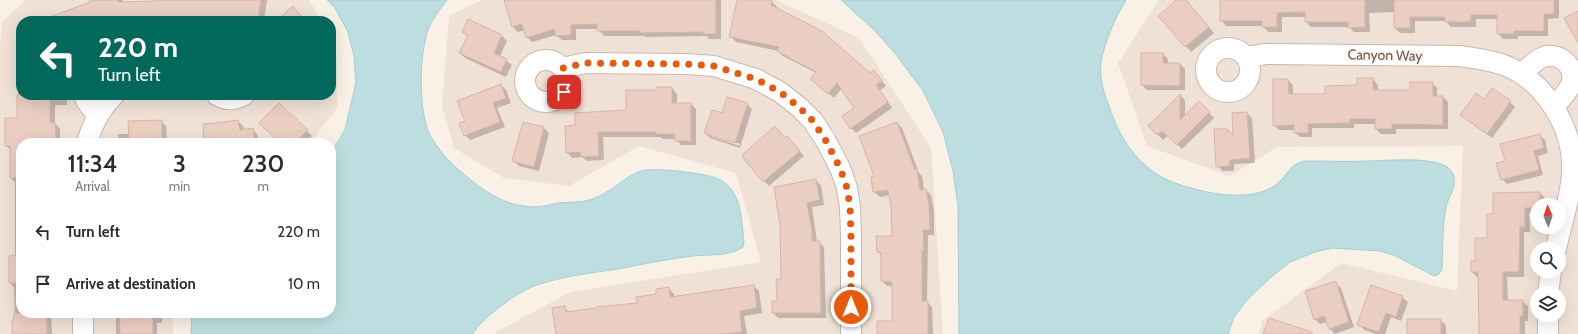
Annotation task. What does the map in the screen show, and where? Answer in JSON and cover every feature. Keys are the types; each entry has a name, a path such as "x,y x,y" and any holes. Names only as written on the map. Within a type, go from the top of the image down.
{"street":[{"name":"Canyon Way","path":"1246,57 1266,54 1459,56 1484,59 1505,66 1521,74 1538,87 1554,107 1565,129 1571,152 1572,171 1570,190 1558,242"},
{"path":"1521,74 1544,57 1556,56 1564,60 1569,66 1572,74 1572,83 1554,107"},
{"path":"563,68 585,63 686,64 714,66 756,79 780,92 799,107 813,121 826,141 840,168 847,188 850,207 851,236 851,334"},
{"path":"86,100 98,116"},
{"path":"89,138 91,130 98,116 110,100"},
{"path":"83,318 83,334"},
{"path":"1548,322 1548,334"}],"shaded area":[{"path":"26,0 309,0 319,16 16,16 16,100 336,100 336,43 337,108 314,138 16,138 16,318 173,318 173,334 0,334 0,48 2,22"},
{"path":"482,0 776,0 859,38 931,148 943,334 496,334 496,332 571,292 761,262 736,173 639,146 569,186 504,178 454,148 442,106 449,16"},
{"path":"1159,0 1578,0 1578,334 1259,334 1262,321 1341,263 1457,291 1463,146 1277,147 1230,176 1147,146 1118,63"}],"water":[{"path":"327,0 447,0 436,14 428,30 425,41 421,84 424,114 431,137 440,150 460,171 487,192 509,203 538,207 599,197 632,175 641,171 667,170 701,174 716,178 725,183 731,189 739,205 741,214 744,241 743,247 725,254 665,260 587,273 537,285 511,298 484,320 473,334 191,334 192,318 336,318 336,145 345,130 356,82 354,56 348,32 335,8"},
{"path":"841,0 1126,0 1114,22 1105,46 1101,62 1101,79 1105,96 1118,129 1132,151 1149,168 1170,181 1197,190 1224,195 1245,195 1262,192 1271,188 1282,180 1292,167 1305,161 1415,160 1439,164 1448,168 1453,174 1454,179 1454,187 1447,203 1443,231 1442,269 1439,274 1434,276 1396,256 1380,251 1332,248 1315,252 1290,262 1270,278 1247,300 1234,317 1228,334 959,334 958,206 953,171 943,132 923,91 894,52 873,29"}],"building":[{"path":"90,0 118,0 118,2 155,0 261,0 259,16 53,16 90,2"},
{"path":"504,0 716,0 716,34 703,34 703,32 640,33 640,31 597,31 597,24 571,25 571,35 555,36 555,29 526,38 522,24 512,27"},
{"path":"737,0 772,0 771,5 822,31 870,73 874,70 882,81 876,85 888,102 850,129 842,116 854,108 837,83 828,94 810,79 816,72 777,51 779,47 729,37"},
{"path":"1176,0 1186,0 1209,27 1185,47 1158,16"},
{"path":"1220,0 1365,0 1365,27 1348,28 1348,22 1305,22 1305,12 1277,13 1277,27 1262,27 1262,21 1220,21"},
{"path":"1394,0 1554,0 1554,14 1544,14 1544,31 1514,31 1514,34 1497,34 1497,15 1471,15 1471,22 1445,22 1445,17 1410,17 1410,28 1394,28"},
{"path":"293,6 301,16 282,16"},
{"path":"1578,11 1578,43 1564,18"},
{"path":"468,19 502,35 494,53 507,59 501,72 459,53 468,35 462,32"},
{"path":"1141,53 1163,53 1163,63 1180,63 1180,86 1141,85"},
{"path":"1357,78 1373,78 1373,90 1410,90 1410,82 1433,82 1433,96 1443,96 1443,125 1392,124 1392,129 1375,129 1375,119 1350,119 1350,123 1308,124 1308,133 1294,133 1294,125 1273,126 1273,79 1288,79 1289,94 1325,94 1325,86 1357,85"},
{"path":"501,84 506,98 493,103 500,122 464,136 459,123 465,121 457,101"},
{"path":"656,87 672,87 672,103 691,103 691,141 675,141 675,134 656,134 656,132 598,132 599,156 581,157 580,152 566,153 565,126 575,125 575,113 626,110 626,90 656,90"},
{"path":"1492,88 1511,101 1487,134 1460,115 1476,93 1484,99"},
{"path":"1180,94 1180,120 1199,101 1210,112 1177,145 1162,131 1157,135 1148,126"},
{"path":"727,97 748,103 735,143 704,133 712,110 722,113"},
{"path":"17,100 50,100 50,123 55,123 56,138 16,138 16,178 10,178 10,146 5,146 5,118 17,118"},
{"path":"279,103 308,130 300,138 275,138 259,123"},
{"path":"1247,112 1250,158 1230,160 1230,166 1216,167 1214,129 1227,129 1233,135 1232,113"},
{"path":"162,120 162,138 129,138 128,121"},
{"path":"238,120 240,130 253,128 254,138 204,138 203,124"},
{"path":"523,122 544,127 534,167 512,161"},
{"path":"897,122 915,170 917,169 920,190 926,189 929,205 930,230 923,230 924,251 922,251 922,301 928,301 928,334 877,334 877,321 892,321 892,282 881,281 881,252 877,252 876,236 892,236 891,206 888,190 873,192 871,177 874,176 859,136"},
{"path":"775,126 785,138 787,136 800,151 763,182 743,158 743,154"},
{"path":"1540,134 1544,148 1534,151 1539,170 1501,180 1496,163 1505,161 1500,144"},
{"path":"816,179 820,200 807,203 812,230 812,241 820,241 821,313 772,313 772,301 777,301 776,279 781,279 780,225 774,187"},
{"path":"1540,192 1540,198 1530,198 1530,208 1525,208 1525,227 1520,227 1519,272 1503,272 1503,300 1523,300 1523,316 1520,316 1520,334 1479,334 1478,272 1471,272 1471,261 1475,261 1475,238 1487,238 1487,214 1493,214 1493,193"},
{"path":"16,255 16,283 9,283 9,256"},
{"path":"1336,281 1349,322 1329,329 1324,316 1314,320 1305,291"},
{"path":"754,285 757,308 740,311 742,332 722,334 556,334 552,308 565,306 566,312 637,303 636,297 656,294 656,289 669,287 670,297"},
{"path":"1371,285 1403,296 1396,317 1386,313 1379,332 1357,325"},
{"path":"14,313 16,313 16,318 47,318 47,334 12,334 12,320 14,320"},
{"path":"119,318 153,318 153,334 120,334"},
{"path":"1269,318 1312,332 1312,334 1263,334"},
{"path":"1407,319 1441,319 1441,334 1407,334"}],"route":[{"path":"564,92 567,84 567,76 563,68 585,63 686,64 714,66 756,79 780,92 799,107 813,121 826,141 840,168 847,188 850,207 851,236 851,307"}]}
